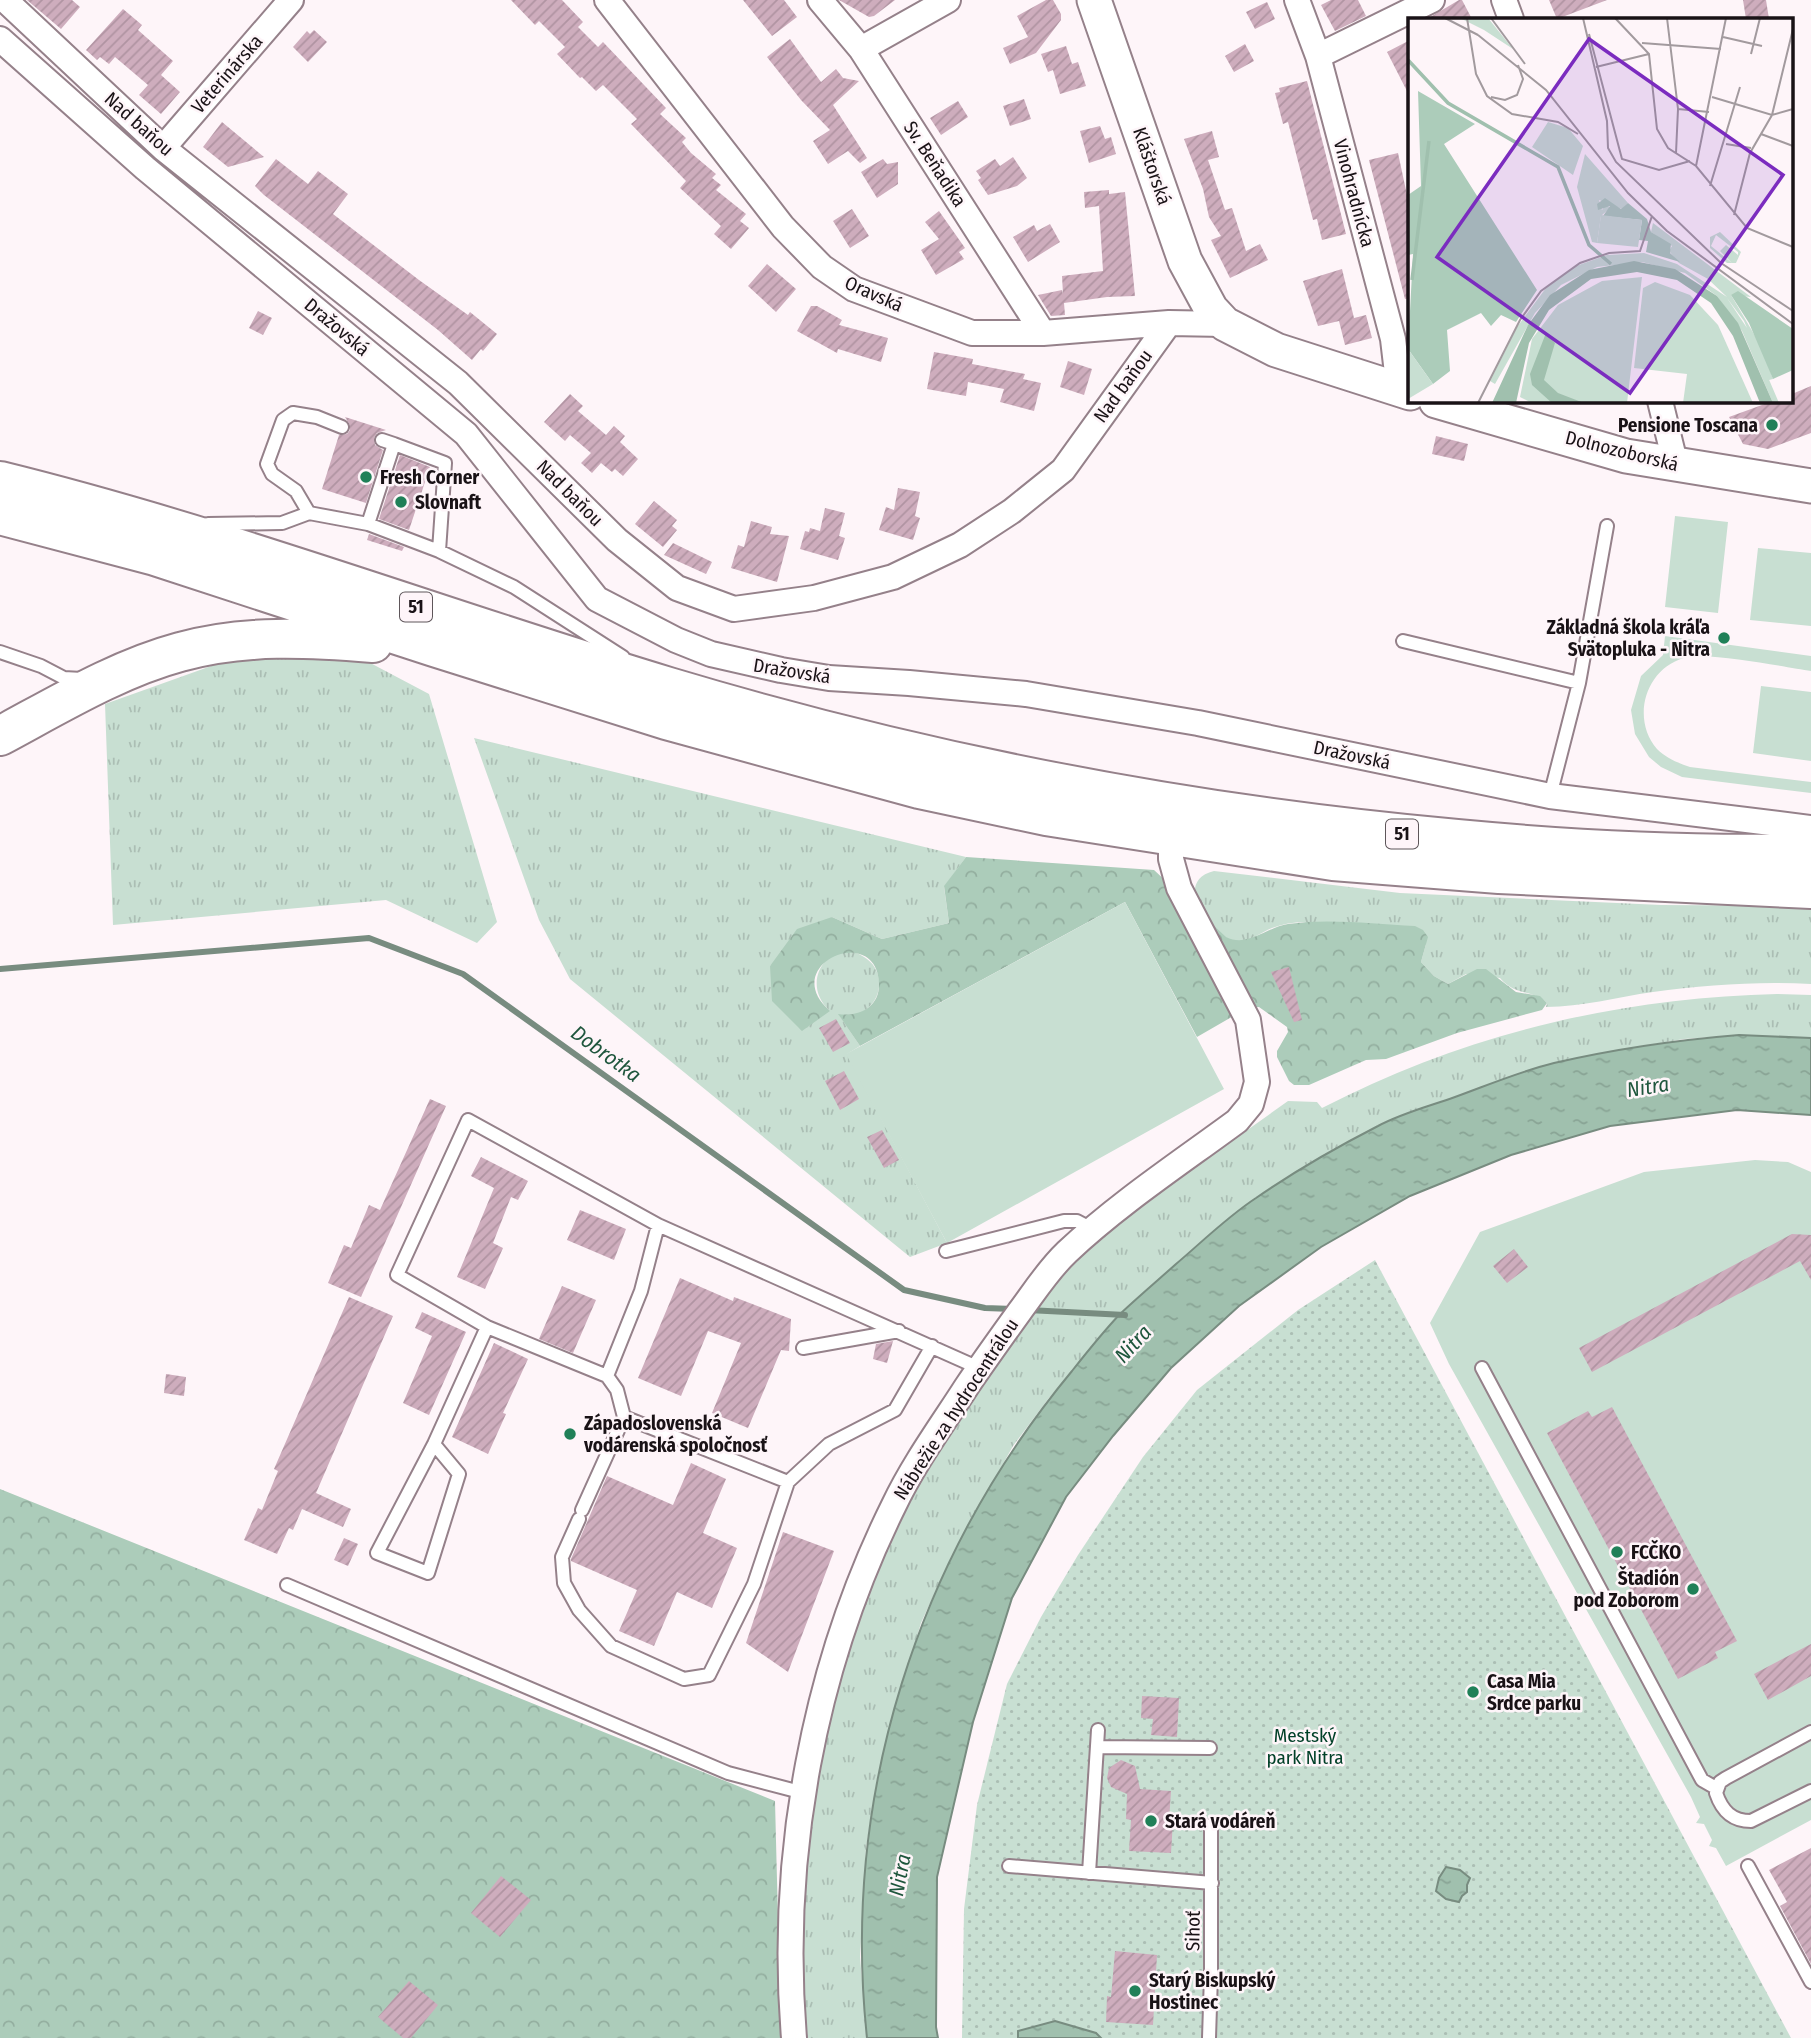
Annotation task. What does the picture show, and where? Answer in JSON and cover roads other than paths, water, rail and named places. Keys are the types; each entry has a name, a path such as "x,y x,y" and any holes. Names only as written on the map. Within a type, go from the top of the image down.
{"main road":[{"name":"51","path":"0,481 162,524 401,603 670,687 860,740 998,771 1129,797 1249,816 1382,832 1510,844 1646,852 1811,853"},
{"name":"51","path":"0,515 155,556 666,720 907,786 1046,816 1333,861 1499,874 1811,889"},
{"path":"0,736 130,669 184,651 254,639 319,638 434,647"}],"street":[{"name":"Nad baňou","path":"5,0 163,148 458,383 617,540 677,588 734,609 814,598 893,578 960,545 1012,511 1063,470 1169,323"},
{"name":"Veterinárska","path":"163,148 291,0"},
{"name":"Oravská","path":"607,0 783,227 822,267 854,289 972,333 1044,333 1169,323 1225,324"},
{"name":"Sv. Beňadika","path":"820,0 861,49 1044,333"},
{"path":"861,49 948,0"},
{"name":"Kláštorská","path":"1094,0 1185,261 1211,309 1225,324"},
{"name":"Vinohradnícka","path":"1297,0 1318,56 1405,392"},
{"path":"1318,56 1432,0"},
{"path":"1504,0 1511,18"},
{"name":"Dražovská","path":"0,39 145,168 466,434 597,600 676,640 743,663 829,678 1026,694 1198,723 1550,796 1811,828"},
{"path":"1225,324 1276,349 1405,392"},
{"name":"Dolnozoborská","path":"1439,402 1626,456 1811,486"},
{"path":"1660,402 1676,466"},
{"name":"Nábrežie za hydrocentrálou","path":"794,2038 790,1965 792,1899 804,1793 814,1734 835,1654 877,1539 909,1477 979,1368 1045,1276 1067,1252 1237,1121 1251,1104 1257,1082 1248,1020 1179,888 1171,859 1171,836"}],"lane":[{"path":"309,513 296,491 272,474 267,464 283,419 293,413 317,417 342,427"},
{"path":"368,524 388,442 444,463 439,551"},
{"path":"162,524 282,523 309,513 368,524 439,551 514,587 670,687"},
{"path":"1550,796 1579,683 1607,526"},
{"path":"1404,641 1579,683"},
{"path":"0,652 73,680 109,670 130,669"},
{"path":"932,1346 895,1410 830,1444 788,1482 754,1584 709,1675 684,1679 611,1646 579,1610 564,1583 562,1557 624,1417 617,1390 607,1376 486,1326 397,1275 468,1121 658,1225 899,1331 932,1346 979,1368"},
{"path":"946,1251 1064,1221 1077,1221 1094,1230"},
{"path":"607,1376 641,1291 658,1225"},
{"path":"434,1444 459,1474 428,1573 377,1553 434,1444 486,1326"},
{"path":"803,1348 899,1331"},
{"path":"1482,1368 1702,1780 1716,1788"},
{"path":"624,1417 788,1482"},
{"path":"287,1584 728,1773 804,1793"},
{"path":"1089,1873 1098,1730"},
{"path":"1716,1788 1726,1777 1811,1732"},
{"path":"1097,1747 1210,1748"},
{"path":"1716,1788 1718,1800 1727,1814 1742,1821 1760,1819 1811,1791"},
{"name":"Sihoť","path":"1209,2038 1211,1825"},
{"path":"1009,1866 1212,1883"},
{"path":"1748,1866 1811,1982"}],"water":[{"name":"Nitra","path":"1739,1035 1811,1038 1811,1115 1737,1110 1610,1126 1511,1155 1410,1196 1321,1247 1239,1306 1171,1368 1066,1497 1012,1598 973,1722 937,1877 938,2038 867,2038 862,1948 866,1858 880,1770 902,1684 932,1600 971,1520 1018,1443 1107,1328 1245,1205 1316,1160 1387,1121 1554,1063 1646,1046"},
{"path":"1446,1867 1460,1870 1470,1878 1467,1892 1459,1902 1446,1899 1436,1891 1439,1878"},
{"path":"1055,2021 1096,2033 1101,2038 1018,2038 1018,2031"}],"waterway":[{"name":"Dobrotka","path":"0,969 369,938 463,974 904,1290 985,1308 1013,1309"},
{"name":"Dobrotka","path":"1028,1310 1125,1315"}],"place":[{"name":"Pensione Toscana","path":"1772,425"},
{"name":"Fresh Corner","path":"366,477"},
{"name":"Slovnaft","path":"401,502"},
{"name":"Základná škola kráľa Svätopluka - Nitra","path":"1724,638"},
{"name":"Západoslovenská vodárenská spoločnosť","path":"570,1434"},
{"name":"FCČKO","path":"1617,1552"},
{"name":"Štadión pod Zoborom","path":"1693,1589"},
{"name":"Casa Mia Srdce parku","path":"1473,1692"},
{"name":"Stará vodáreň","path":"1151,1821"},
{"name":"Starý Biskupský Hostinec","path":"1135,1991"}],"park label":[{"name":"Mestský park Nitra","path":"1305,1746"}]}
